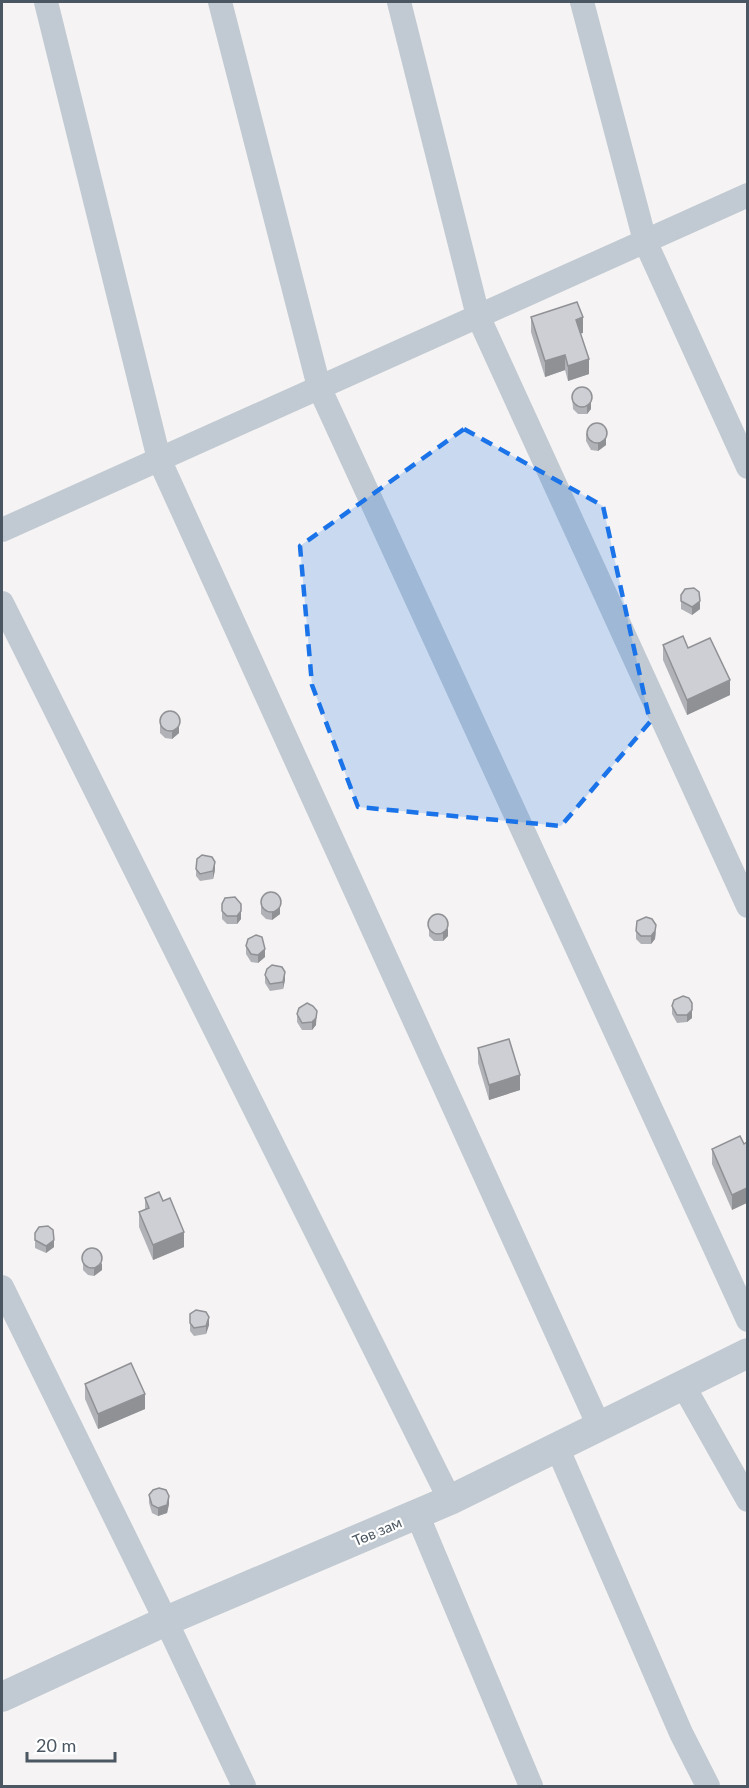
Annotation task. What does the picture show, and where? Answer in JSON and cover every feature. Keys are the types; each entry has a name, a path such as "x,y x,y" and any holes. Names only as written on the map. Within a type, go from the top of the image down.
{"street":[{"path":"46,2 159,459 599,1426"},
{"path":"220,2 319,387 747,1320"},
{"path":"399,2 478,316 747,906"},
{"path":"582,2 645,241 747,467"},
{"path":"2,530 747,195"},
{"path":"2,603 450,1500"},
{"path":"2,1287 166,1621 244,1786"},
{"name":"Төв зам","path":"2,1697 166,1621 450,1500 747,1353"},
{"path":"683,1385 747,1500"},
{"path":"558,1447 681,1733 708,1786"},
{"path":"417,1514 531,1786"}],"highlighted area":[{"path":"464,429 603,506 650,722 561,826 358,807 312,685 300,546"}],"building":[{"path":"577,302 583,317 576,320 589,359 568,366 565,355 545,361 531,317"},
{"path":"582,387 589,390 592,397 589,404 582,407 575,404 572,397 575,390"},
{"path":"597,423 604,426 607,433 604,440 597,443 590,440 587,433 590,426"},
{"path":"694,588 699,592 700,601 692,607 681,601 681,595 685,589"},
{"path":"683,636 688,648 710,638 730,680 687,700 663,645"},
{"path":"170,711 177,714 180,721 177,728 170,731 163,728 160,721 163,714"},
{"path":"202,855 212,857 215,862 213,871 200,874 196,869 197,859"},
{"path":"271,892 278,895 281,902 278,909 271,912 264,909 261,902 264,895"},
{"path":"235,897 241,904 241,911 237,916 227,916 222,911 222,904 225,898"},
{"path":"438,914 445,917 448,924 445,931 438,934 431,931 428,924 431,917"},
{"path":"646,917 652,919 656,925 655,931 651,936 641,936 636,931 637,921"},
{"path":"256,935 262,937 265,949 258,955 251,954 246,946 248,939"},
{"path":"272,965 282,967 285,972 283,982 270,984 265,975 267,969"},
{"path":"683,996 689,998 692,1010 687,1015 677,1015 672,1006 674,1000"},
{"path":"307,1003 317,1011 316,1018 312,1022 302,1023 297,1014 299,1008"},
{"path":"509,1039 520,1075 489,1085 478,1048"},
{"path":"740,1136 744,1144 747,1142 747,1188 732,1195 712,1149"},
{"path":"159,1192 163,1201 170,1198 184,1232 153,1245 139,1212 149,1208 145,1198"},
{"path":"48,1226 53,1230 54,1240 46,1246 35,1240 35,1233 39,1227"},
{"path":"92,1248 99,1251 102,1258 99,1265 92,1268 85,1265 82,1258 85,1251"},
{"path":"196,1310 206,1312 209,1317 206,1326 194,1328 190,1323 190,1314"},
{"path":"131,1363 145,1394 98,1414 85,1384"},
{"path":"159,1488 166,1490 169,1496 167,1505 158,1508 152,1505 149,1495 153,1490"}]}
